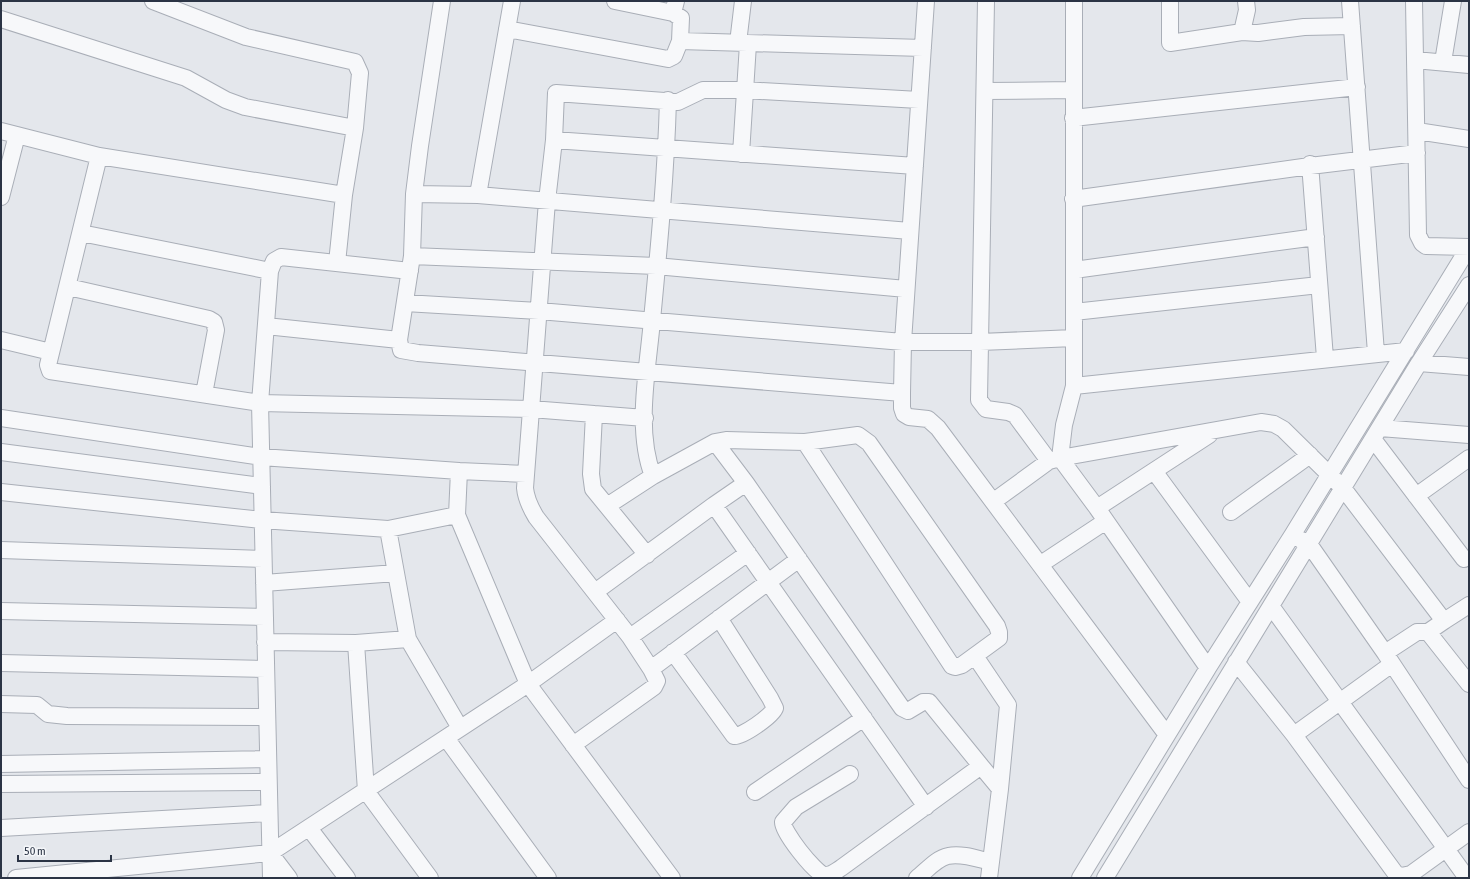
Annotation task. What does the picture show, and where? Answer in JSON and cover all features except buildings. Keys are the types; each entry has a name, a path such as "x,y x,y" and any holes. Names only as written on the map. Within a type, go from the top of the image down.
{"street":[{"path":"153,1 246,37 353,60 358,65 360,73 355,128 344,195 337,263"},
{"path":"442,1 414,194 411,263 399,340 400,346 405,351 534,363 647,370 902,393"},
{"path":"478,195 512,1"},
{"path":"507,29 668,59 674,56 680,41 680,18 674,7 615,1"},
{"path":"741,154 744,90 743,1"},
{"path":"926,1 906,289 903,342 902,408 904,414 909,417 928,419 934,425 994,501 1167,735"},
{"path":"986,1 979,400 986,410 1008,412 1015,415 1097,508 1208,668"},
{"path":"1054,459 1074,386 1074,1"},
{"path":"1170,1 1170,43 1242,32 1258,33 1304,27 1352,26"},
{"path":"1242,32 1247,10 1246,1"},
{"path":"1350,1 1376,353"},
{"path":"1414,1 1419,239 1422,243 1431,247 1469,247"},
{"path":"1443,62 1453,1"},
{"path":"1,19 186,78 226,100 245,107 355,128"},
{"path":"680,41 923,48"},
{"path":"1415,60 1469,65"},
{"path":"1073,118 1356,87"},
{"path":"573,745 654,687 656,682 651,669 630,637 529,506 525,488 547,201 554,140 556,93 682,101 703,90 744,90 919,100"},
{"path":"985,91 1074,90"},
{"path":"653,476 646,456 645,418 647,370 667,148 668,100"},
{"path":"1,131 99,156 344,195"},
{"path":"1417,131 1469,139"},
{"path":"1,197 17,135"},
{"path":"554,140 915,166"},
{"path":"1073,199 1310,165 1417,153"},
{"path":"99,156 51,352 48,367 52,372 260,403 531,409 645,418"},
{"path":"1310,165 1325,358"},
{"path":"414,194 478,195 910,231"},
{"path":"81,233 270,271"},
{"path":"1074,270 1316,237"},
{"path":"1105,878 1271,606 1300,539 1335,480 1406,351 1469,247"},
{"path":"271,878 260,403 270,271 274,261 281,257 337,263 542,262 656,266 906,289"},
{"path":"1074,312 1320,284"},
{"path":"1335,480 1376,434 1419,363 1464,300 1469,285"},
{"path":"68,287 210,319 214,322 216,330 204,394"},
{"path":"405,303 539,311 903,342 980,342 1074,338"},
{"path":"266,326 399,340"},
{"path":"1,340 51,352"},
{"path":"1074,386 1325,358 1406,351"},
{"path":"1419,363 1469,368"},
{"path":"594,414 591,482 594,489 607,506 647,555"},
{"path":"1,418 261,457 459,471 526,474"},
{"path":"994,501 1054,459 1261,422 1274,424 1283,428 1335,480 1444,621"},
{"path":"1097,508 1215,431"},
{"path":"1376,434 1469,435"},
{"path":"1376,434 1416,496 1467,560"},
{"path":"607,506 653,476 715,442 726,440 805,442 858,435 869,444 998,629 999,638 958,667 952,666 805,442"},
{"path":"715,442 746,483 905,710 908,711 923,702 929,702 1000,789"},
{"path":"1,452 262,486"},
{"path":"1231,512 1310,455"},
{"path":"1416,496 1469,458"},
{"path":"459,471 457,514 528,684 672,878"},
{"path":"1154,471 1250,602"},
{"path":"595,592 746,483"},
{"path":"1,492 262,520 388,529 457,514"},
{"path":"714,505 926,807"},
{"path":"1041,564 1106,521"},
{"path":"388,529 408,639 460,728"},
{"path":"1080,878 1250,602 1300,539"},
{"path":"1300,539 1389,658 1469,780"},
{"path":"1,550 263,559"},
{"path":"630,637 748,553"},
{"path":"651,669 799,559"},
{"path":"264,583 396,573"},
{"path":"1428,632 1469,605"},
{"path":"1271,606 1467,878"},
{"path":"1,611 265,617"},
{"path":"673,652 734,736 742,734 769,715 775,708 770,698 719,618"},
{"path":"16,878 270,853 528,684 617,620"},
{"path":"1294,735 1340,701 1420,630 1428,632 1469,684"},
{"path":"265,642 356,643 408,639"},
{"path":"356,643 366,790 430,878"},
{"path":"975,656 1008,706 990,878"},
{"path":"1236,662 1294,735 1396,874 1401,876 1411,874 1469,832"},
{"path":"1,664 266,669"},
{"path":"1198,685 1215,696"},
{"path":"1,704 37,705 48,714 66,716 267,717"},
{"path":"755,792 864,718"},
{"path":"446,738 548,878"},
{"path":"1,764 268,759"},
{"path":"850,774 796,807 783,822 785,831 811,864 823,875 830,875 841,868 981,766"},
{"path":"1,784 268,782"},
{"path":"1,828 269,813"},
{"path":"309,828 347,878"},
{"path":"270,853 289,878"},
{"path":"918,878 940,859 948,856 964,856 991,862"}]}
